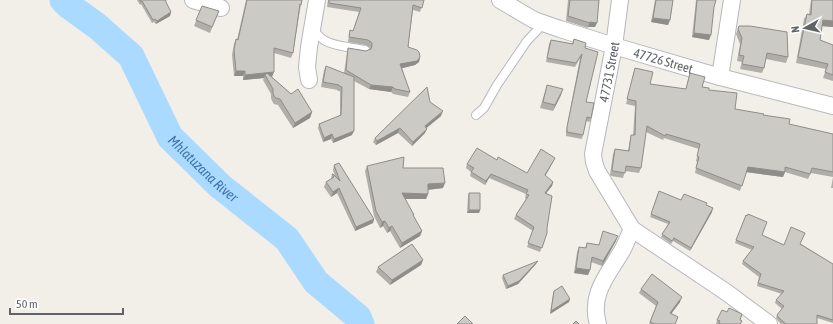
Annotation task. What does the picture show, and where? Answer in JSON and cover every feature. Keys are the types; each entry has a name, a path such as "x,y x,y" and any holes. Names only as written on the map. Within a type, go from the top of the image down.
{"street":[{"path":"193,0 221,8"},
{"path":"309,80 307,67 309,47 317,0"},
{"name":"47726 Street","path":"500,0 534,20 560,29 720,77 833,106"},
{"name":"47731 Street","path":"620,0 614,46 593,154 597,171 632,229"},
{"path":"720,77 732,0"},
{"path":"598,324 595,310 596,300 603,281 624,248 632,229 726,292 769,324"}],"lane":[{"path":"476,115 484,108 497,85 527,41 544,23"},
{"path":"312,27 318,36 325,42 365,50"}],"building":[{"path":"140,0 165,0 171,12 157,21 155,19 153,20"},
{"path":"247,0 302,0 301,5 300,4 293,53 274,48 274,72 245,75 245,71 236,71 234,50 236,39 238,40"},
{"path":"329,0 424,0 422,8 413,5 408,47 417,50 420,57 417,61 400,64 410,92 395,89 393,87 371,85 346,70 348,48 366,51 371,49 372,43 368,40 349,37 350,30 353,31 361,8 329,3"},
{"path":"570,0 599,0 597,23 590,23 568,16"},
{"path":"656,0 673,0 670,20 653,18"},
{"path":"697,0 716,0 711,35 694,33"},
{"path":"812,0 833,0 833,21 823,20 820,40 833,45 833,75 825,72 828,64 798,57 807,14 811,15"},
{"path":"202,6 219,11 212,27 196,20"},
{"path":"739,26 750,26 787,32 788,57 767,53 764,68 742,64 744,56 739,55 742,38 738,29"},
{"path":"574,39 586,43 585,48 598,52 586,102 594,103 591,118 587,117 583,135 567,132 582,54 576,63 547,58 551,40 573,44"},
{"path":"326,66 354,77 354,131 334,139 332,134 324,138 319,124 341,115 342,87 323,82"},
{"path":"635,68 653,72 650,84 686,89 690,73 705,77 702,87 709,88 709,90 737,93 735,109 790,119 789,124 833,134 833,172 812,168 810,174 785,167 785,172 748,167 742,186 696,168 700,144 666,134 665,136 647,126 641,168 626,166 625,173 613,171 615,149 629,151 631,135 635,135 636,101 627,99"},
{"path":"267,73 291,94 298,89 312,112 295,123 280,99 274,96 273,89 265,75"},
{"path":"547,85 563,89 555,105 543,102"},
{"path":"427,87 430,102 443,111 425,126 427,129 413,142 400,128 377,141 375,138"},
{"path":"477,148 497,160 498,157 527,173 541,149 555,158 545,175 553,182 545,193 552,196 547,233 542,248 528,243 534,227 516,215 529,195 526,194 528,190 491,174 486,181 471,172 474,168 467,164"},
{"path":"404,157 403,168 443,168 445,183 428,184 428,194 402,193 422,231 402,243 392,226 389,228 385,221 382,222 376,211 367,166"},
{"path":"339,163 374,219 356,227 339,188 333,192 326,182 334,177 332,174 340,181 334,165"},
{"path":"659,191 681,200 684,194 707,203 706,205 713,208 691,248 674,238 672,241 662,234 670,222 651,214"},
{"path":"469,193 480,193 480,210 469,210"},
{"path":"748,214 767,222 762,235 784,245 791,227 805,233 800,244 833,264 833,320 817,315 817,324 786,324 779,318 777,315 784,306 776,300 784,291 758,283 761,274 743,261 754,247 736,240 746,215 747,216"},
{"path":"603,231 618,236 603,261 592,257 590,270 576,268 579,247 586,248 587,243 599,245"},
{"path":"412,244 423,260 392,280 378,267"},
{"path":"538,261 519,281 508,286 503,275"},
{"path":"652,274 682,297 670,313 678,317 675,324 655,324 650,322 658,302 641,289"},
{"path":"562,286 570,299 551,311 554,291"},
{"path":"729,308 742,314 740,320 742,321 740,324 719,324 720,321 717,320 722,310 727,312"},
{"path":"465,316 473,324 457,324"}],"waterway":[{"name":"Mhlatuzana River","path":"63,0 97,26 131,56 170,137 220,186 287,239 316,282 358,317 361,324"}]}
